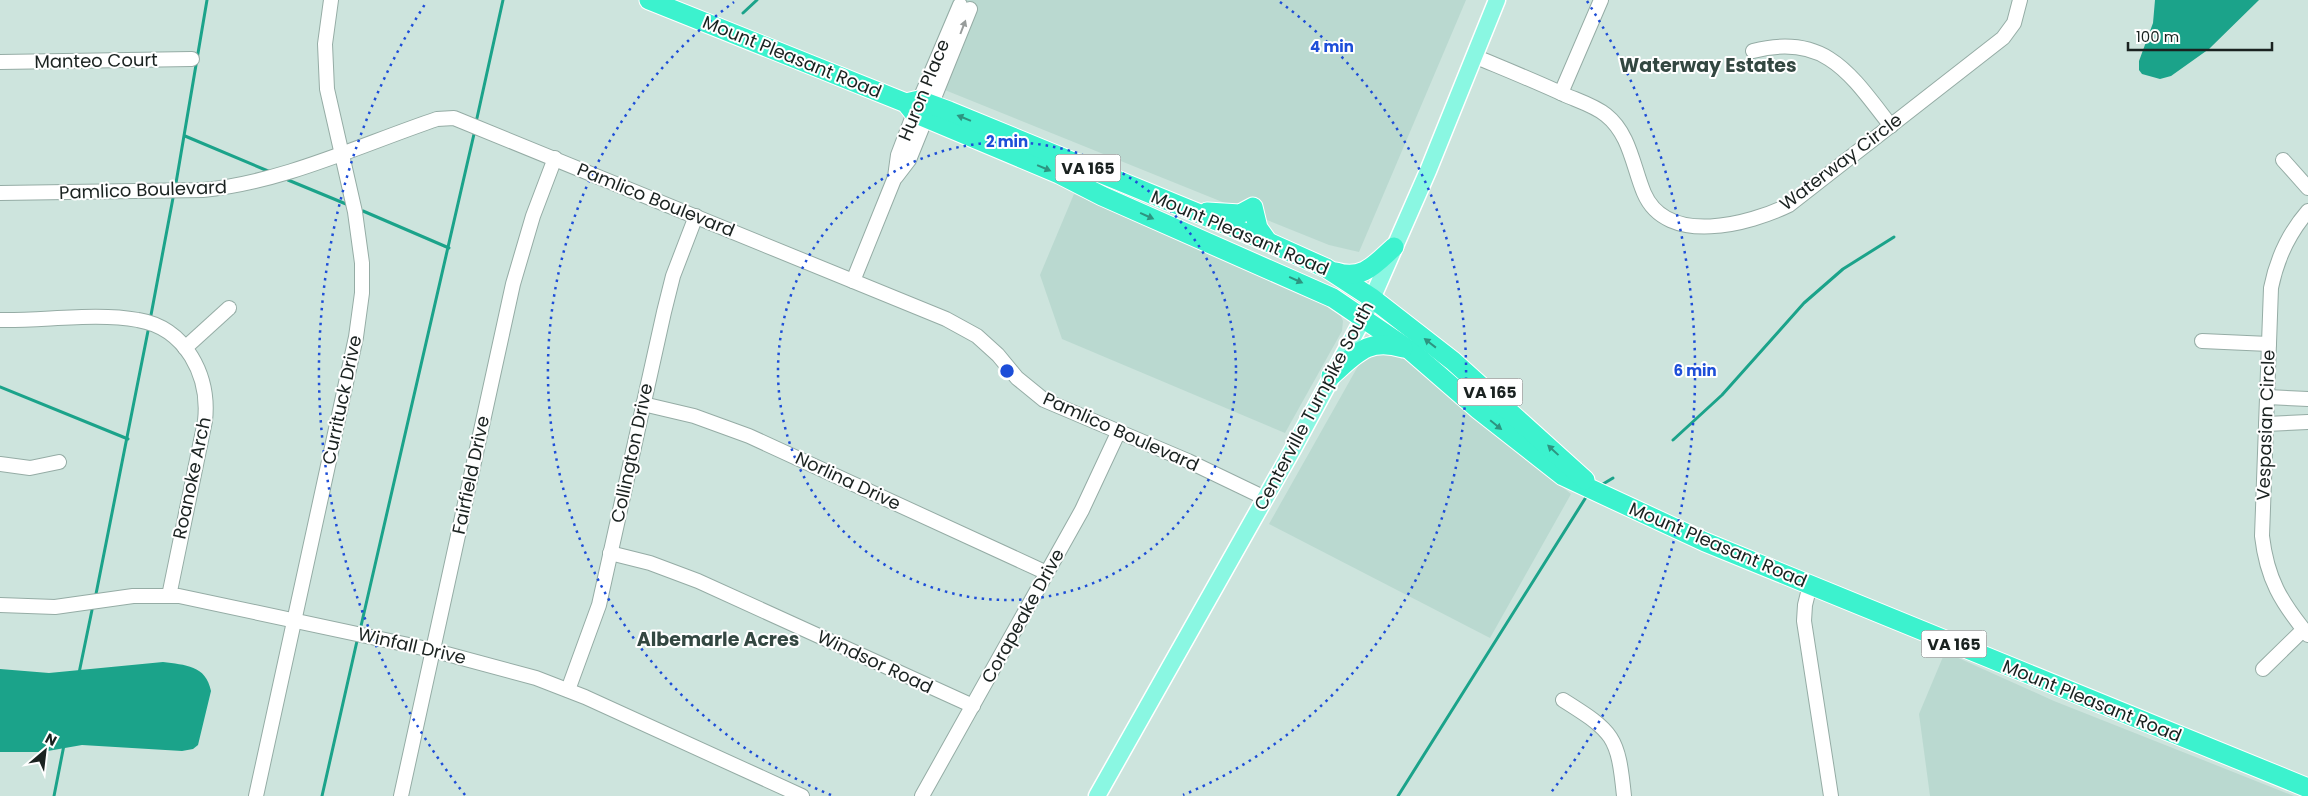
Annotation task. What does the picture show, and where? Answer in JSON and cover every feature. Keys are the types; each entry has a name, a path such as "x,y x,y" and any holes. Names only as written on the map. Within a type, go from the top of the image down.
{"highway":[{"name":"Mount Pleasant Road","path":"649,0 919,108 1190,210 1326,268 1372,298 1453,361 1602,494"},
{"name":"Mount Pleasant Road","path":"919,108 1175,228 1300,281 1333,298 1364,317 1411,351 1533,454 1563,476 1705,542 2308,788"},
{"path":"1175,228 1190,210 1240,214 1254,208 1258,228 1268,242"},
{"path":"1326,268 1346,275 1360,274 1370,268 1394,247"},
{"path":"1331,376 1358,353 1375,344 1389,344 1411,351"}],"main road":[{"name":"Centerville Turnpike South","path":"1097,796 1265,498 1364,317 1428,171 1497,0"}],"street":[{"name":"Currituck Drive","path":"256,796 356,337 362,293 360,234 332,118 326,74 325,44 330,0"},
{"path":"1561,93 1601,0"},
{"name":"Waterway Circle","path":"1474,56 1594,108 1614,122 1628,144 1645,194 1657,210 1673,220 1696,226 1742,223 1770,214 1788,205 2003,38 2014,23 2020,0"},
{"name":"Huron Place","path":"853,281 895,177 898,155 965,7"},
{"path":"1753,51 1793,46 1809,48 1824,54 1846,71 1891,126"},
{"name":"Manteo Court","path":"0,62 192,59"},
{"name":"Pamlico Boulevard","path":"0,193 203,190 236,187 283,174 444,118 464,121 958,325 987,345 1017,378 1044,400 1118,433 1188,461 1265,498"},
{"name":"Fairfield Drive","path":"401,796 512,284 533,216 555,158"},
{"path":"2283,160 2308,188"},
{"name":"Vespasian Circle","path":"2306,632 2286,608 2265,562 2262,536 2271,288 2276,264 2284,244 2308,211"},
{"name":"Collington Drive","path":"568,690 599,605 673,276 696,216"},
{"path":"185,348 229,308"},
{"name":"Roanoke Arch","path":"0,320 118,318 139,320 162,329 185,348 198,366 203,380 207,406 168,596"},
{"path":"2202,341 2269,344"},
{"path":"2267,397 2308,399"},
{"name":"Norlina Drive","path":"643,404 694,416 749,436 1047,573"},
{"path":"2266,424 2308,422"},
{"name":"Corapeake Drive","path":"922,796 1047,573 1095,483 1118,433"},
{"path":"0,464 30,468 59,462"},
{"name":"Windsor Road","path":"610,554 650,563 698,581 973,706"},
{"path":"1810,585 1805,605 1804,621 1831,796"},
{"name":"Winfall Drive","path":"0,605 55,607 133,596 168,596 205,600 432,650 508,670 568,690 802,796"},
{"path":"2263,669 2306,632"},
{"path":"1563,700 1598,722 1611,736 1619,755 1624,796"}],"shaded area":[{"path":"953,0 1466,0 1359,252 1329,245 920,80"},
{"path":"2155,0 2259,0 2209,49 2171,76 2160,79 2142,74 2139,70 2139,61 2153,23"},
{"path":"1074,194 1326,302 1339,312 1343,321 1342,331 1285,433 1062,339 1040,275"},
{"path":"1398,350 1571,494 1490,638 1269,524 1366,352"},
{"path":"1945,652 2054,701 2294,796 1930,796 1919,714"},
{"path":"163,662 193,668 199,671 208,682 211,691 198,745 193,749 182,751 82,745 42,752 0,752 0,669 49,673"}],"waterway":[{"path":"176,183 207,0"},
{"path":"477,118 503,0"},
{"path":"743,13 757,0"},
{"path":"361,626 474,134"},
{"path":"185,136 268,171"},
{"path":"288,180 346,204"},
{"path":"151,315 173,198"},
{"path":"363,211 449,248"},
{"path":"1673,440 1722,395 1804,303 1843,269 1894,237"},
{"path":"96,594 148,331"},
{"path":"0,387 128,439"},
{"path":"1603,484 1613,478"},
{"path":"1398,796 1588,494"},
{"path":"79,673 92,610"},
{"path":"322,796 357,641"},
{"path":"54,796 64,745"}],"district":[{"name":"Waterway Estates","path":"1708,65"},
{"name":"Albemarle Acres","path":"718,639"}]}
